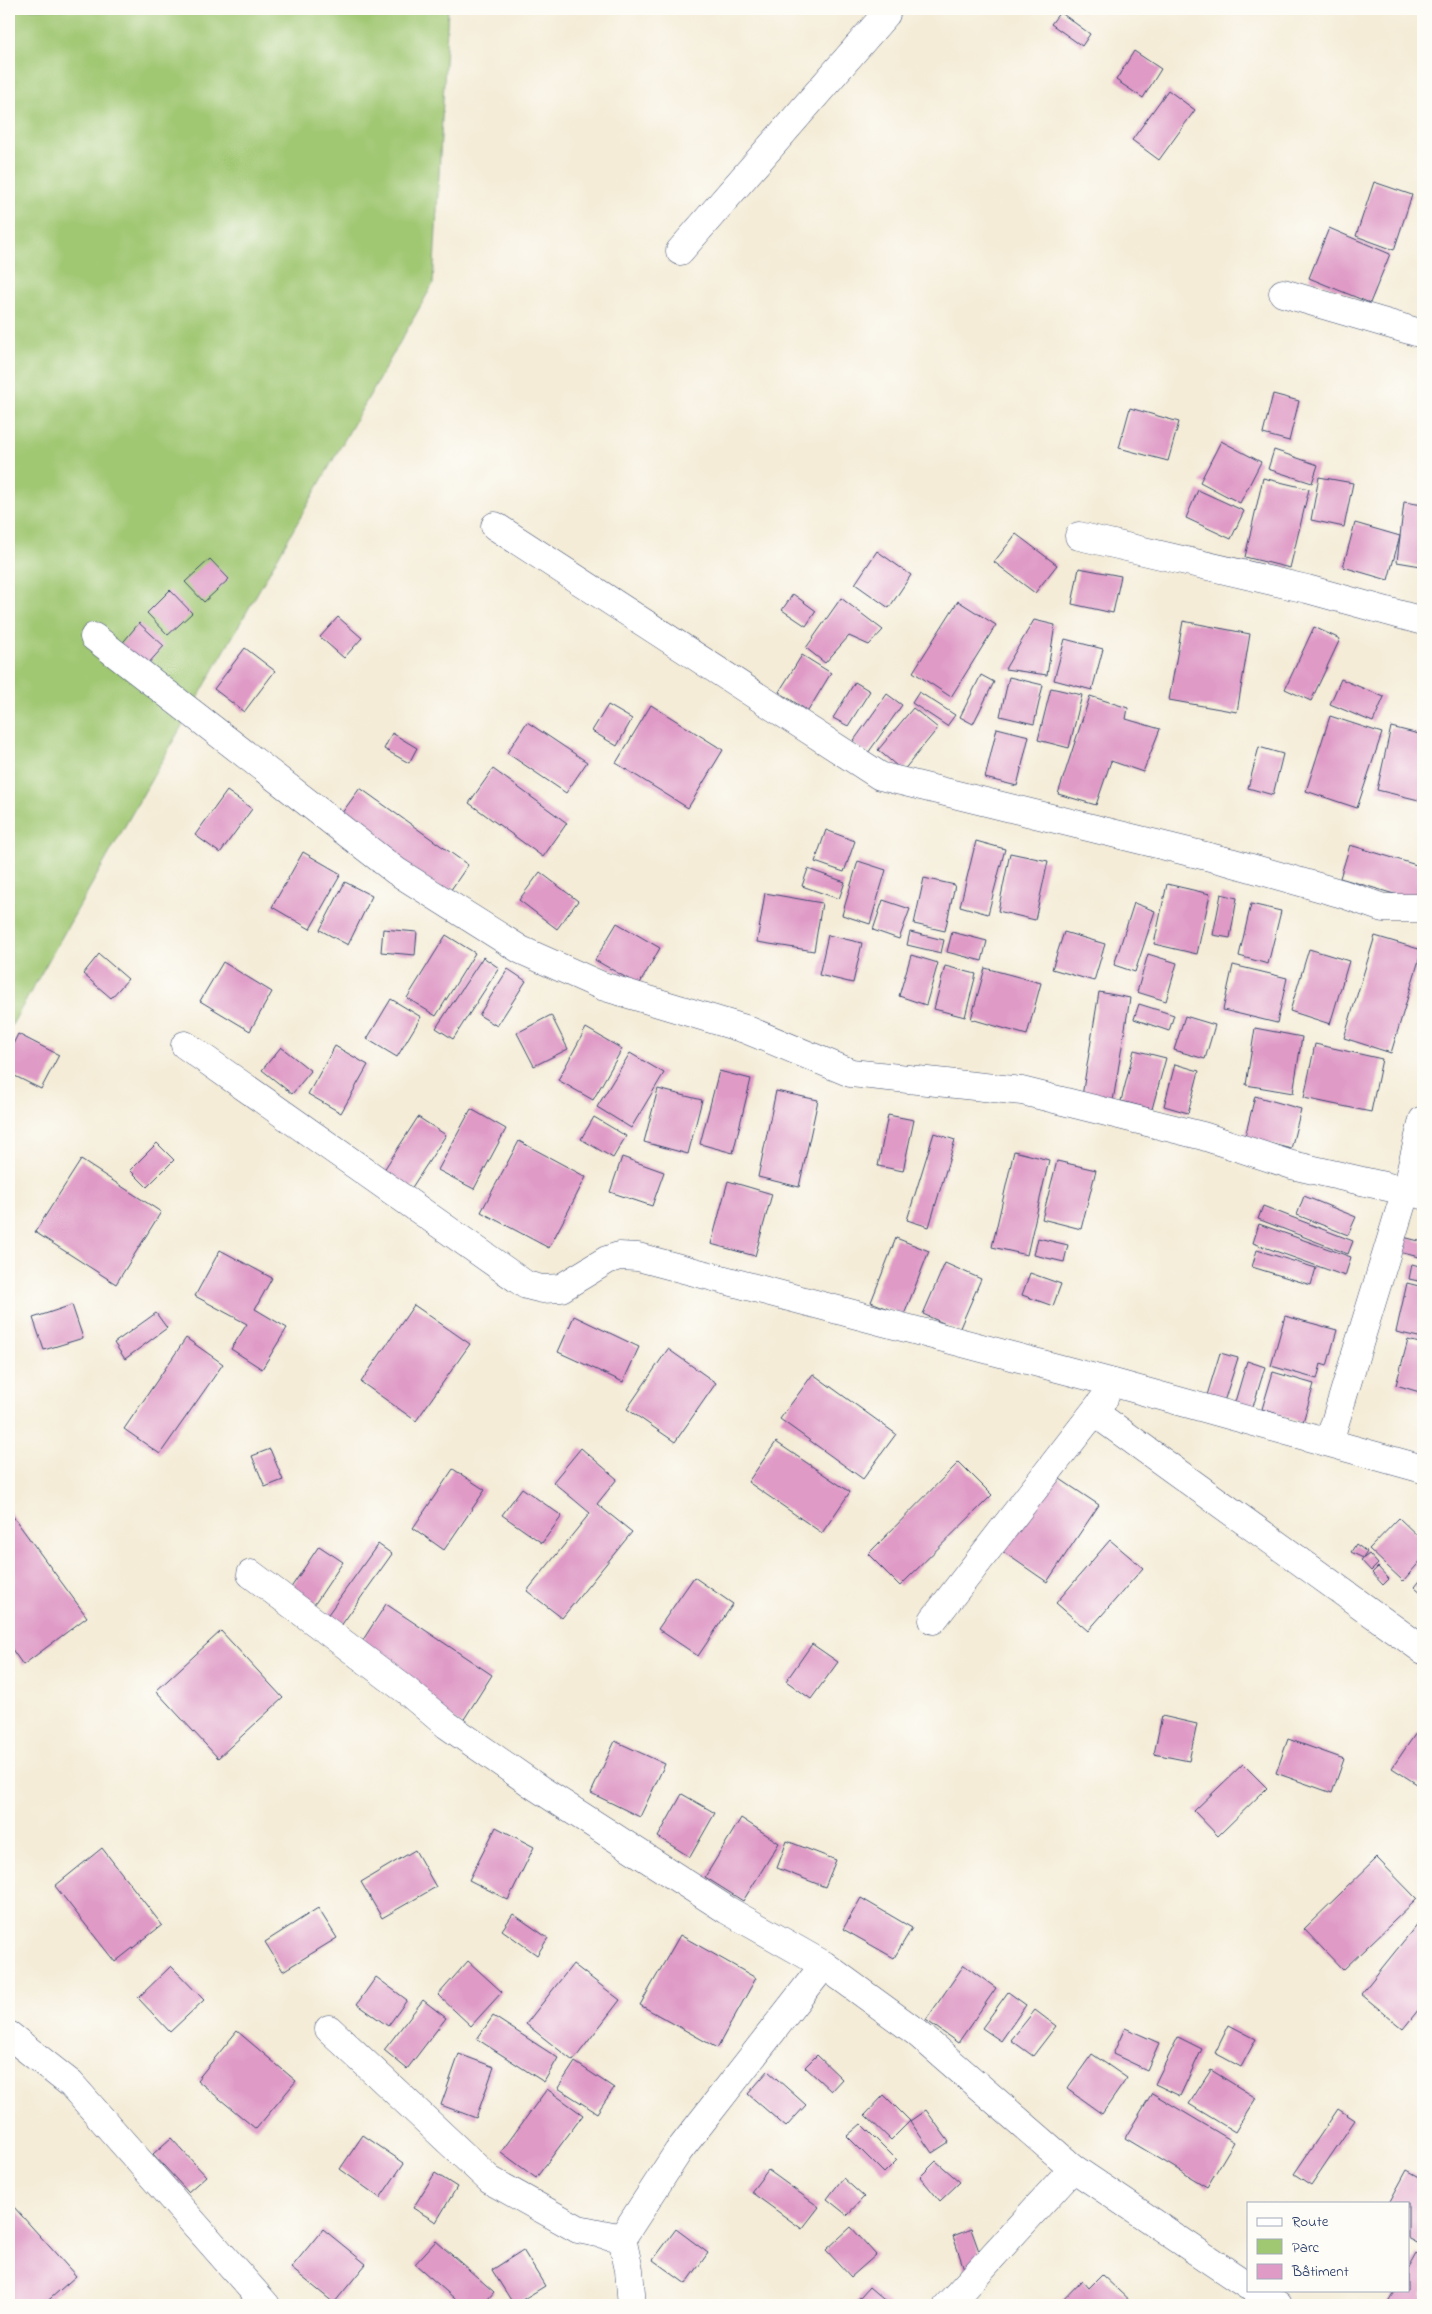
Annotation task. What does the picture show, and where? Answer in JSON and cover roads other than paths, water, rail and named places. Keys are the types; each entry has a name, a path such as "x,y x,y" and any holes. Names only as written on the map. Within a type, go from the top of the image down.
{"street":[{"path":"680,251 885,10"},
{"path":"1283,293 1423,334"},
{"path":"495,526 880,776 1230,862 1343,894 1383,908 1423,908"},
{"path":"1079,536 1307,589 1423,621"},
{"path":"94,637 396,871 521,950 602,986 745,1029 851,1072 1022,1091 1203,1136 1292,1166 1415,1192"},
{"path":"185,1046 526,1285 542,1289 561,1288 607,1260 619,1256 638,1256 1114,1383 1423,1469"},
{"path":"1329,1442 1415,1192 1423,1120"},
{"path":"933,1620 1094,1413 1114,1383"},
{"path":"1094,1413 1423,1650"},
{"path":"251,1574 407,1691 446,1724 538,1788 727,1910 824,1965 916,2032 1073,2168 1247,2285"},
{"path":"632,2305 629,2270 622,2238 678,2152 824,1965"},
{"path":"329,2029 490,2180 578,2229 622,2238"},
{"path":"9,2034 71,2084 266,2305"},
{"path":"948,2305 1073,2168"},
{"path":"1258,2292 1278,2305"}]}
